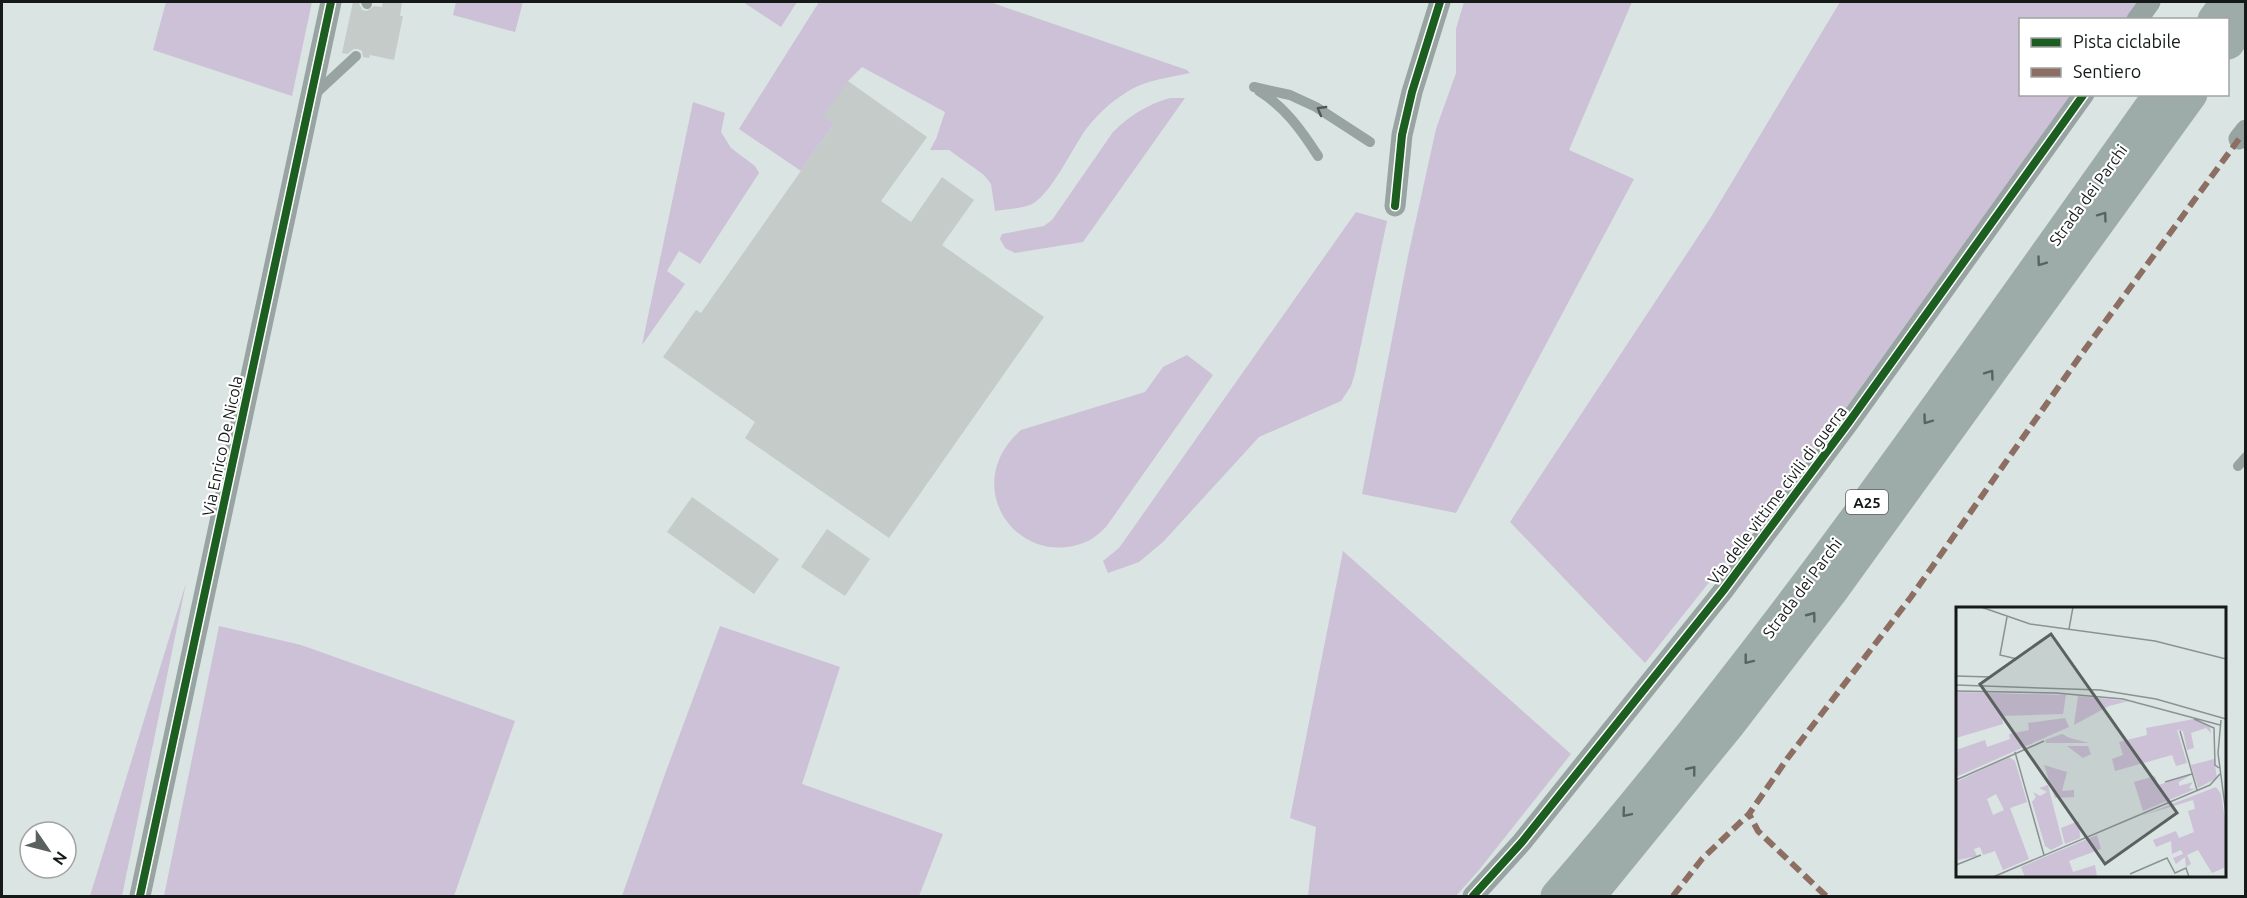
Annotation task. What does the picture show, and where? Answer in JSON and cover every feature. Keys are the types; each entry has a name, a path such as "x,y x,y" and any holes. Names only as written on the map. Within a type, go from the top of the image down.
{"highway":[{"path":"2215,18 2227,2"},
{"path":"2229,42 2246,17"},
{"name":"Strada dei Parchi","path":"1557,897 1775,625 1906,449 2159,96"},
{"name":"Strada dei Parchi","path":"1589,897 1730,723 1830,592 2190,96"}],"street":[{"name":"Via Enrico De Nicola","path":"140,897 331,2"},
{"path":"2139,18 2150,2"},
{"path":"1395,206 1402,135 1437,5"},
{"name":"Via delle vittime civili di guerra","path":"1473,897 1522,842 1723,591 1849,422 2083,96"}],"lane":[{"path":"310,99 356,56"},
{"path":"1318,156 1298,125 1270,98 1254,87 1290,95 1316,107 1370,142"}],"shaded area":[{"path":"166,2 312,2 292,96 153,50"},
{"path":"456,2 523,2 515,32 453,15"},
{"path":"743,2 797,2 781,27"},
{"path":"819,2 990,2 1187,70 1190,73 1147,83 1131,89 1118,98 1102,111 1084,132 1053,182 1039,199 1023,207 995,211 991,184 984,175 949,150 930,150 945,112 862,67 848,81 834,124 801,171 739,129"},
{"path":"1464,2 1632,2 1569,150 1634,179 1456,513 1362,494 1408,256 1436,129 1456,73 1456,29"},
{"path":"1840,2 2140,2 2127,18 2019,18 2019,96 2070,96 1831,429 1645,663 1510,522 1711,217"},
{"path":"1170,98 1185,98 1083,242 1015,253 1005,248 1000,239 1002,234 1044,226 1052,220 1119,126 1147,107"},
{"path":"693,102 725,113 721,132 731,148 755,166 759,173 700,264 679,251 667,271 685,284 642,345"},
{"path":"1356,212 1387,221 1355,373 1351,386 1341,401 1259,437 1163,542 1139,562 1108,573 1103,561 1119,548"},
{"path":"1187,355 1213,375 1106,527 1088,541 1063,547 1039,545 1020,534 1005,518 996,498 995,475 1003,452 1021,430 1145,392 1163,367"},
{"path":"1343,551 1571,754 1456,896 1308,896 1316,827 1290,818"},
{"path":"186,583 122,896 90,896"},
{"path":"219,626 301,645 515,721 454,896 164,896"},
{"path":"720,626 840,667 802,784 943,834 919,896 622,896"}],"building":[{"path":"353,2 359,3 362,10 367,11 374,6 382,7 383,2 402,2 400,16 403,16 394,60 370,55 369,58 363,57 362,51 358,49 347,54 342,53"},
{"path":"848,81 927,137 881,201 911,222 942,177 974,200 942,245 1044,317 889,538 745,438 755,422 663,357 696,310 701,313 834,124 823,116"},
{"path":"692,497 779,559 754,594 667,532"},
{"path":"827,529 870,559 845,596 801,567"}],"marked path":[{"path":"1826,896 1758,831 1749,814 1787,759 1911,597 2083,352 2239,139"},
{"path":"1673,896 1702,859 1749,814"}],"cycle path":[{"path":"140,896 331,2"},
{"path":"1395,206 1402,135 1412,92 1440,2"},
{"path":"1473,896 1522,842 1723,591 1849,422 2083,96"}]}
